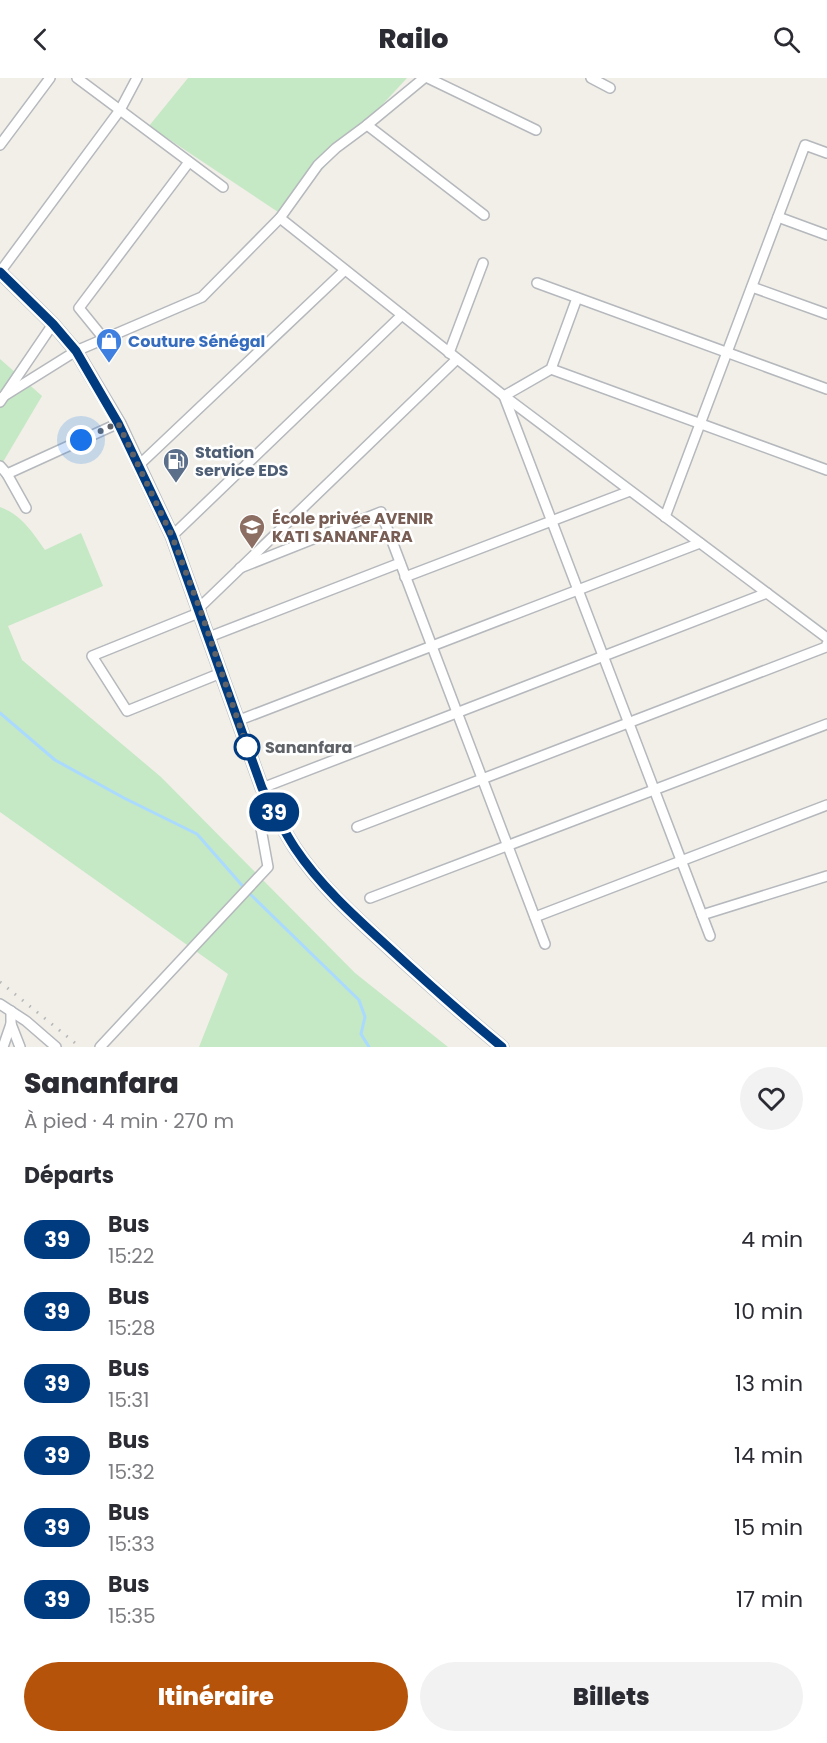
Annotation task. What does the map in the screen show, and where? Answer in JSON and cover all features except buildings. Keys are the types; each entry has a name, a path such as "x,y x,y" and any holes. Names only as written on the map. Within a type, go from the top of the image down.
{"main road":[{"path":"0,272 53,324 76,351 118,423 172,536 264,792 296,849 351,913 455,1008 502,1047"}],"street":[{"path":"0,145 50,78"},
{"path":"77,78 223,187"},
{"path":"0,272 120,110 136,78"},
{"path":"2,399 76,351 202,297 280,218 318,165 336,148 426,78 536,130"},
{"path":"591,78 610,88"},
{"path":"367,125 484,215"},
{"path":"665,517 805,145 827,153"},
{"path":"105,340 79,309 189,162"},
{"path":"778,217 827,235"},
{"path":"280,218 504,396 827,638"},
{"path":"221,673 127,711 92,656 200,610 453,356 483,263"},
{"path":"139,465 345,270"},
{"path":"537,283 827,389"},
{"path":"752,287 827,314"},
{"path":"504,396 551,369 577,298"},
{"path":"172,536 402,315"},
{"path":"2,399 53,324"},
{"path":"551,369 827,470"},
{"path":"504,396 710,936"},
{"path":"7,474 118,423"},
{"path":"0,466 26,508"},
{"path":"405,577 630,491"},
{"path":"240,568 381,512 545,944"},
{"path":"237,721 700,543"},
{"path":"209,637 400,563"},
{"path":"100,1047 268,867 258,812 264,792 457,712 767,593"},
{"path":"357,827 825,647 827,644"},
{"path":"370,898 827,724"},
{"path":"535,917 827,805"},
{"path":"702,915 827,876"},
{"path":"0,1004 43,1034 56,1047"},
{"path":"3,1047 11,1024 11,1011"},
{"path":"11,1024 20,1047"}],"green space":[{"path":"188,78 407,78 281,214 149,126"},
{"path":"0,359 42,396 0,467"},
{"path":"0,507 20,519 45,550 81,533 103,586 8,626 22,660 161,777 355,973 448,1047 199,1047 228,974 0,812"}],"waterway":[{"path":"0,713 55,760 124,798 197,834 247,891 359,1000 365,1017 361,1034 369,1047"}],"railway":[{"path":"0,982 80,1047"}],"bus line":[{"name":"39","path":"0,272 53,324 76,351 118,423 172,536 262,788 296,849 351,913 455,1008 502,1047"}],"place":[{"name":"Couture Sénégal","path":"109,364"},
{"name":"Station service EDS","path":"176,484"},
{"name":"École privée AVENIR KATI SANANFARA","path":"252,550"},
{"name":"Sananfara","path":"247,747"}],"route":[{"path":"81,440 118,423 172,536 201,612 247,747"}]}
